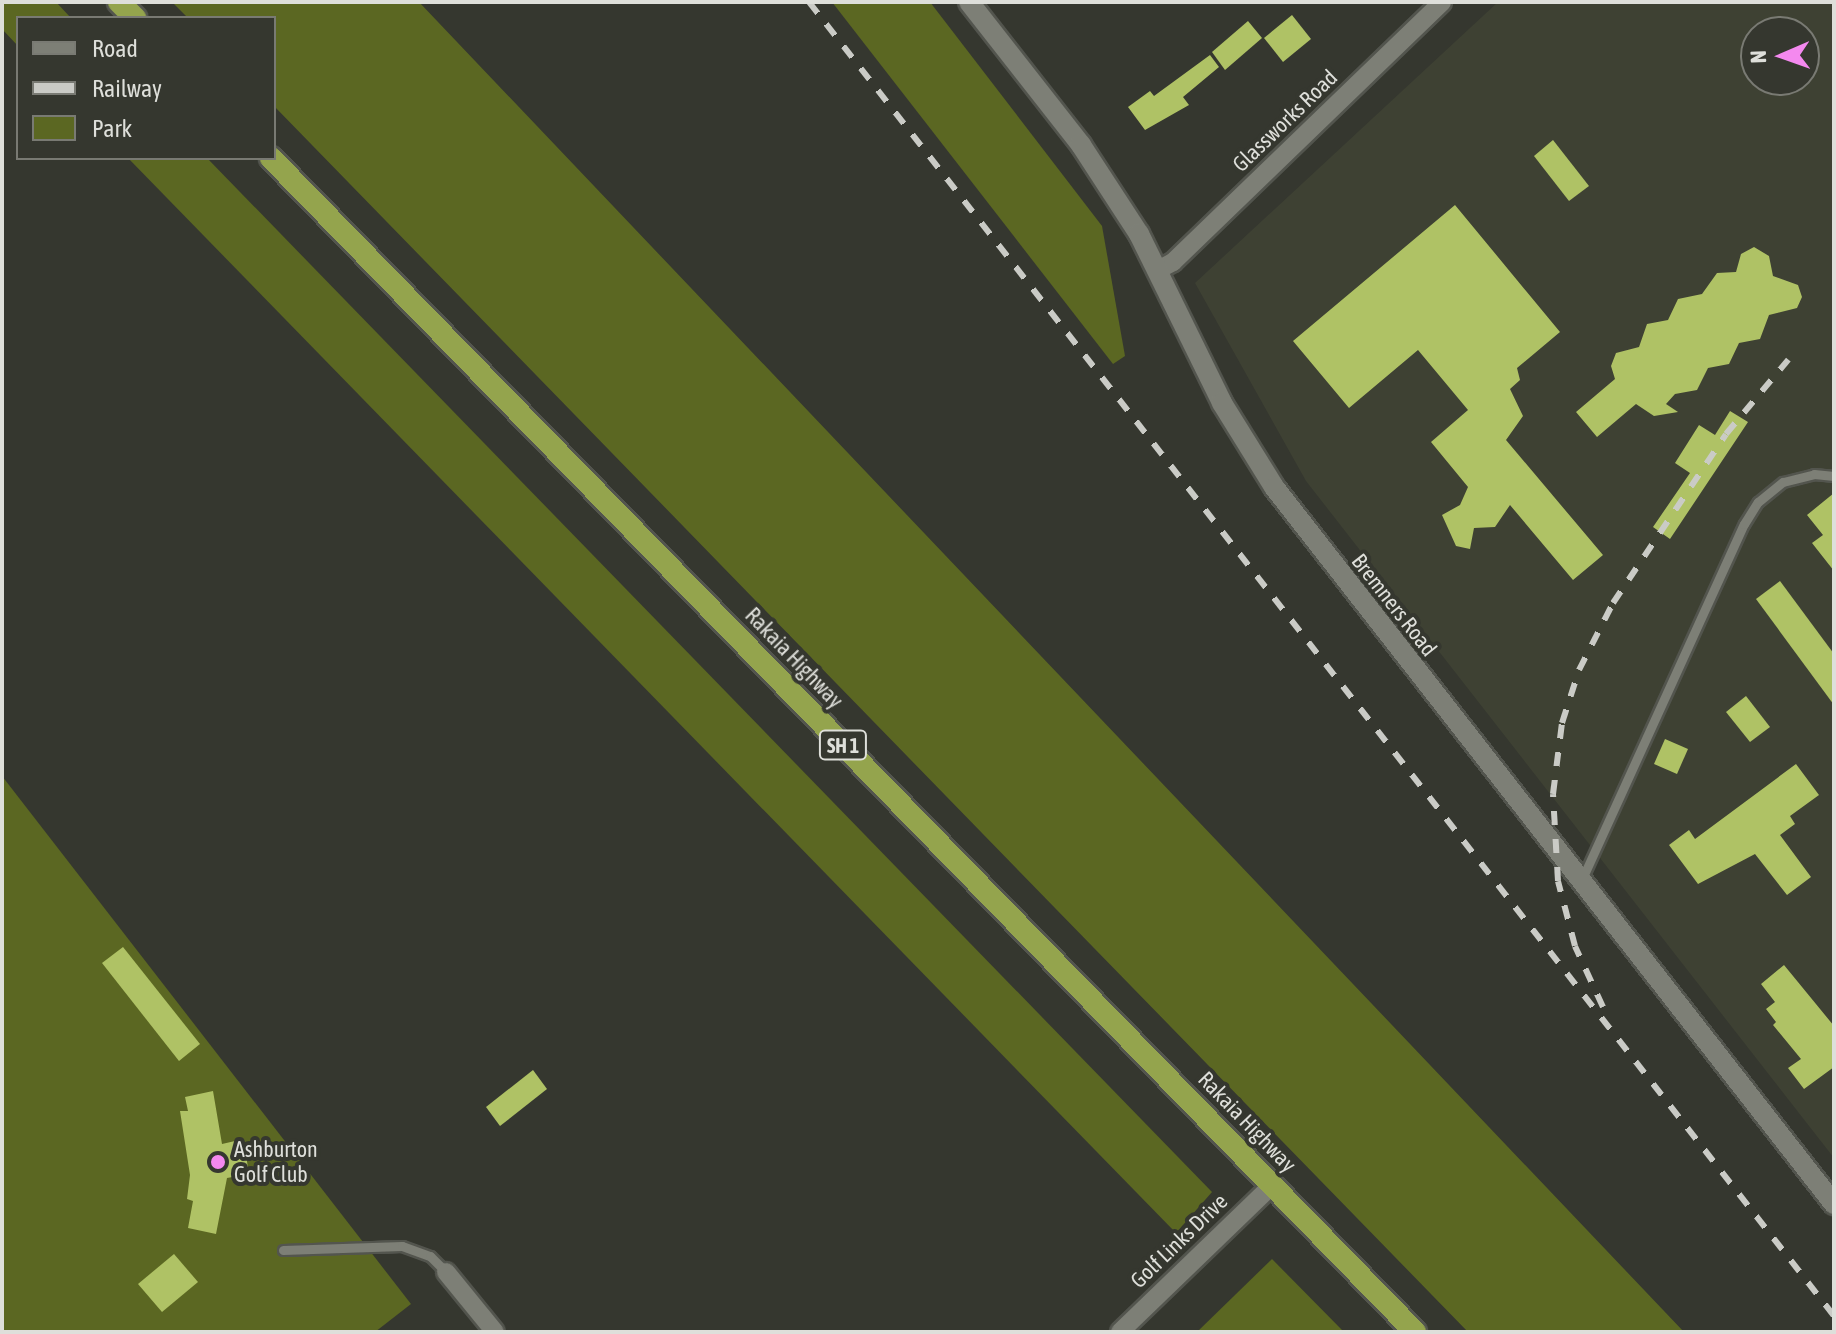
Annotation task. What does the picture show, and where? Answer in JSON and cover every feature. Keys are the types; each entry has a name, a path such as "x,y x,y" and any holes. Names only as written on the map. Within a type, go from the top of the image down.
{"highway":[{"name":"Rakaia Highway","path":"273,160 1415,1332"}],"street":[{"name":"Bremners Road","path":"969,2 1081,145 1158,270 1222,403 1274,487 1834,1204"},
{"name":"Glassworks Road","path":"1158,270 1173,262 1442,2"},
{"name":"Golf Links Drive","path":"1120,1332 1272,1185"},
{"path":"446,1272 495,1332"}],"lane":[{"path":"1581,880 1751,513 1783,482 1814,474 1834,476"},
{"path":"283,1250 402,1246 430,1256 446,1272"}],"shaded area":[{"path":"1498,2 1834,2 1834,1158 1306,481 1195,283"}],"green space":[{"path":"2,2 56,2 69,16 16,16 16,44 2,29"},
{"path":"172,2 419,2 1684,1332 1468,1332 276,108 276,16 186,16"},
{"path":"832,2 930,2 1102,226 1125,356 1113,364"},
{"path":"130,160 209,160 1212,1192 1176,1233"},
{"name":"Ashburton Golf Club","path":"2,776 411,1304 375,1332 2,1332"},
{"path":"1272,1259 1344,1332 1197,1332"}],"building":[{"path":"1292,15 1311,39 1283,62 1264,38"},
{"path":"1248,21 1262,38 1225,70 1212,52"},
{"path":"1210,55 1219,67 1183,97 1189,105 1145,130 1128,107 1150,91 1154,96"},
{"path":"1553,140 1589,186 1569,201 1534,156"},
{"path":"1455,205 1560,332 1517,368 1520,380 1510,389 1523,416 1506,440 1603,555 1573,580 1510,505 1495,527 1474,528 1470,549 1456,546 1442,515 1460,505 1468,487 1431,442 1468,410 1418,350 1349,408 1293,341"},
{"path":"1754,247 1769,256 1773,276 1798,285 1802,297 1797,308 1769,315 1760,339 1739,343 1729,364 1708,368 1697,390 1675,394 1666,404 1678,412 1654,416 1636,404 1597,437 1576,412 1615,379 1611,366 1616,353 1639,347 1647,324 1668,320 1678,299 1702,294 1717,273 1736,272 1741,254"},
{"path":"1730,411 1748,422 1670,539 1653,527 1690,473 1675,463 1699,425 1715,435"},
{"path":"1834,493 1834,571 1812,543 1823,535 1807,515"},
{"path":"1780,581 1834,654 1834,705 1756,599"},
{"path":"1746,696 1770,727 1750,742 1726,712"},
{"path":"1665,739 1688,749 1677,774 1654,764"},
{"path":"1796,764 1819,795 1790,816 1795,824 1780,835 1811,877 1787,895 1755,854 1698,884 1669,845 1689,830 1695,839"},
{"path":"123,947 200,1044 179,1061 102,963"},
{"path":"1784,965 1834,1026 1834,1067 1804,1089 1788,1068 1801,1059 1773,1025 1776,1022 1766,1009 1775,1002 1761,984"},
{"path":"533,1070 547,1089 500,1126 486,1107"},
{"name":"Ashburton Golf Club","path":"213,1091 222,1144 235,1141 238,1150 245,1149 249,1174 227,1178 216,1234 188,1228 193,1201 187,1199 190,1175 180,1111 188,1111 185,1097"},
{"path":"174,1254 198,1282 162,1312 138,1284"}],"railway":[{"path":"809,2 1834,1316"},
{"path":"1603,1007 1575,946 1558,881 1553,794 1562,723 1579,670 1613,603 1726,434 1788,360"}],"place":[{"name":"Ashburton Golf Club","path":"218,1162"}]}
